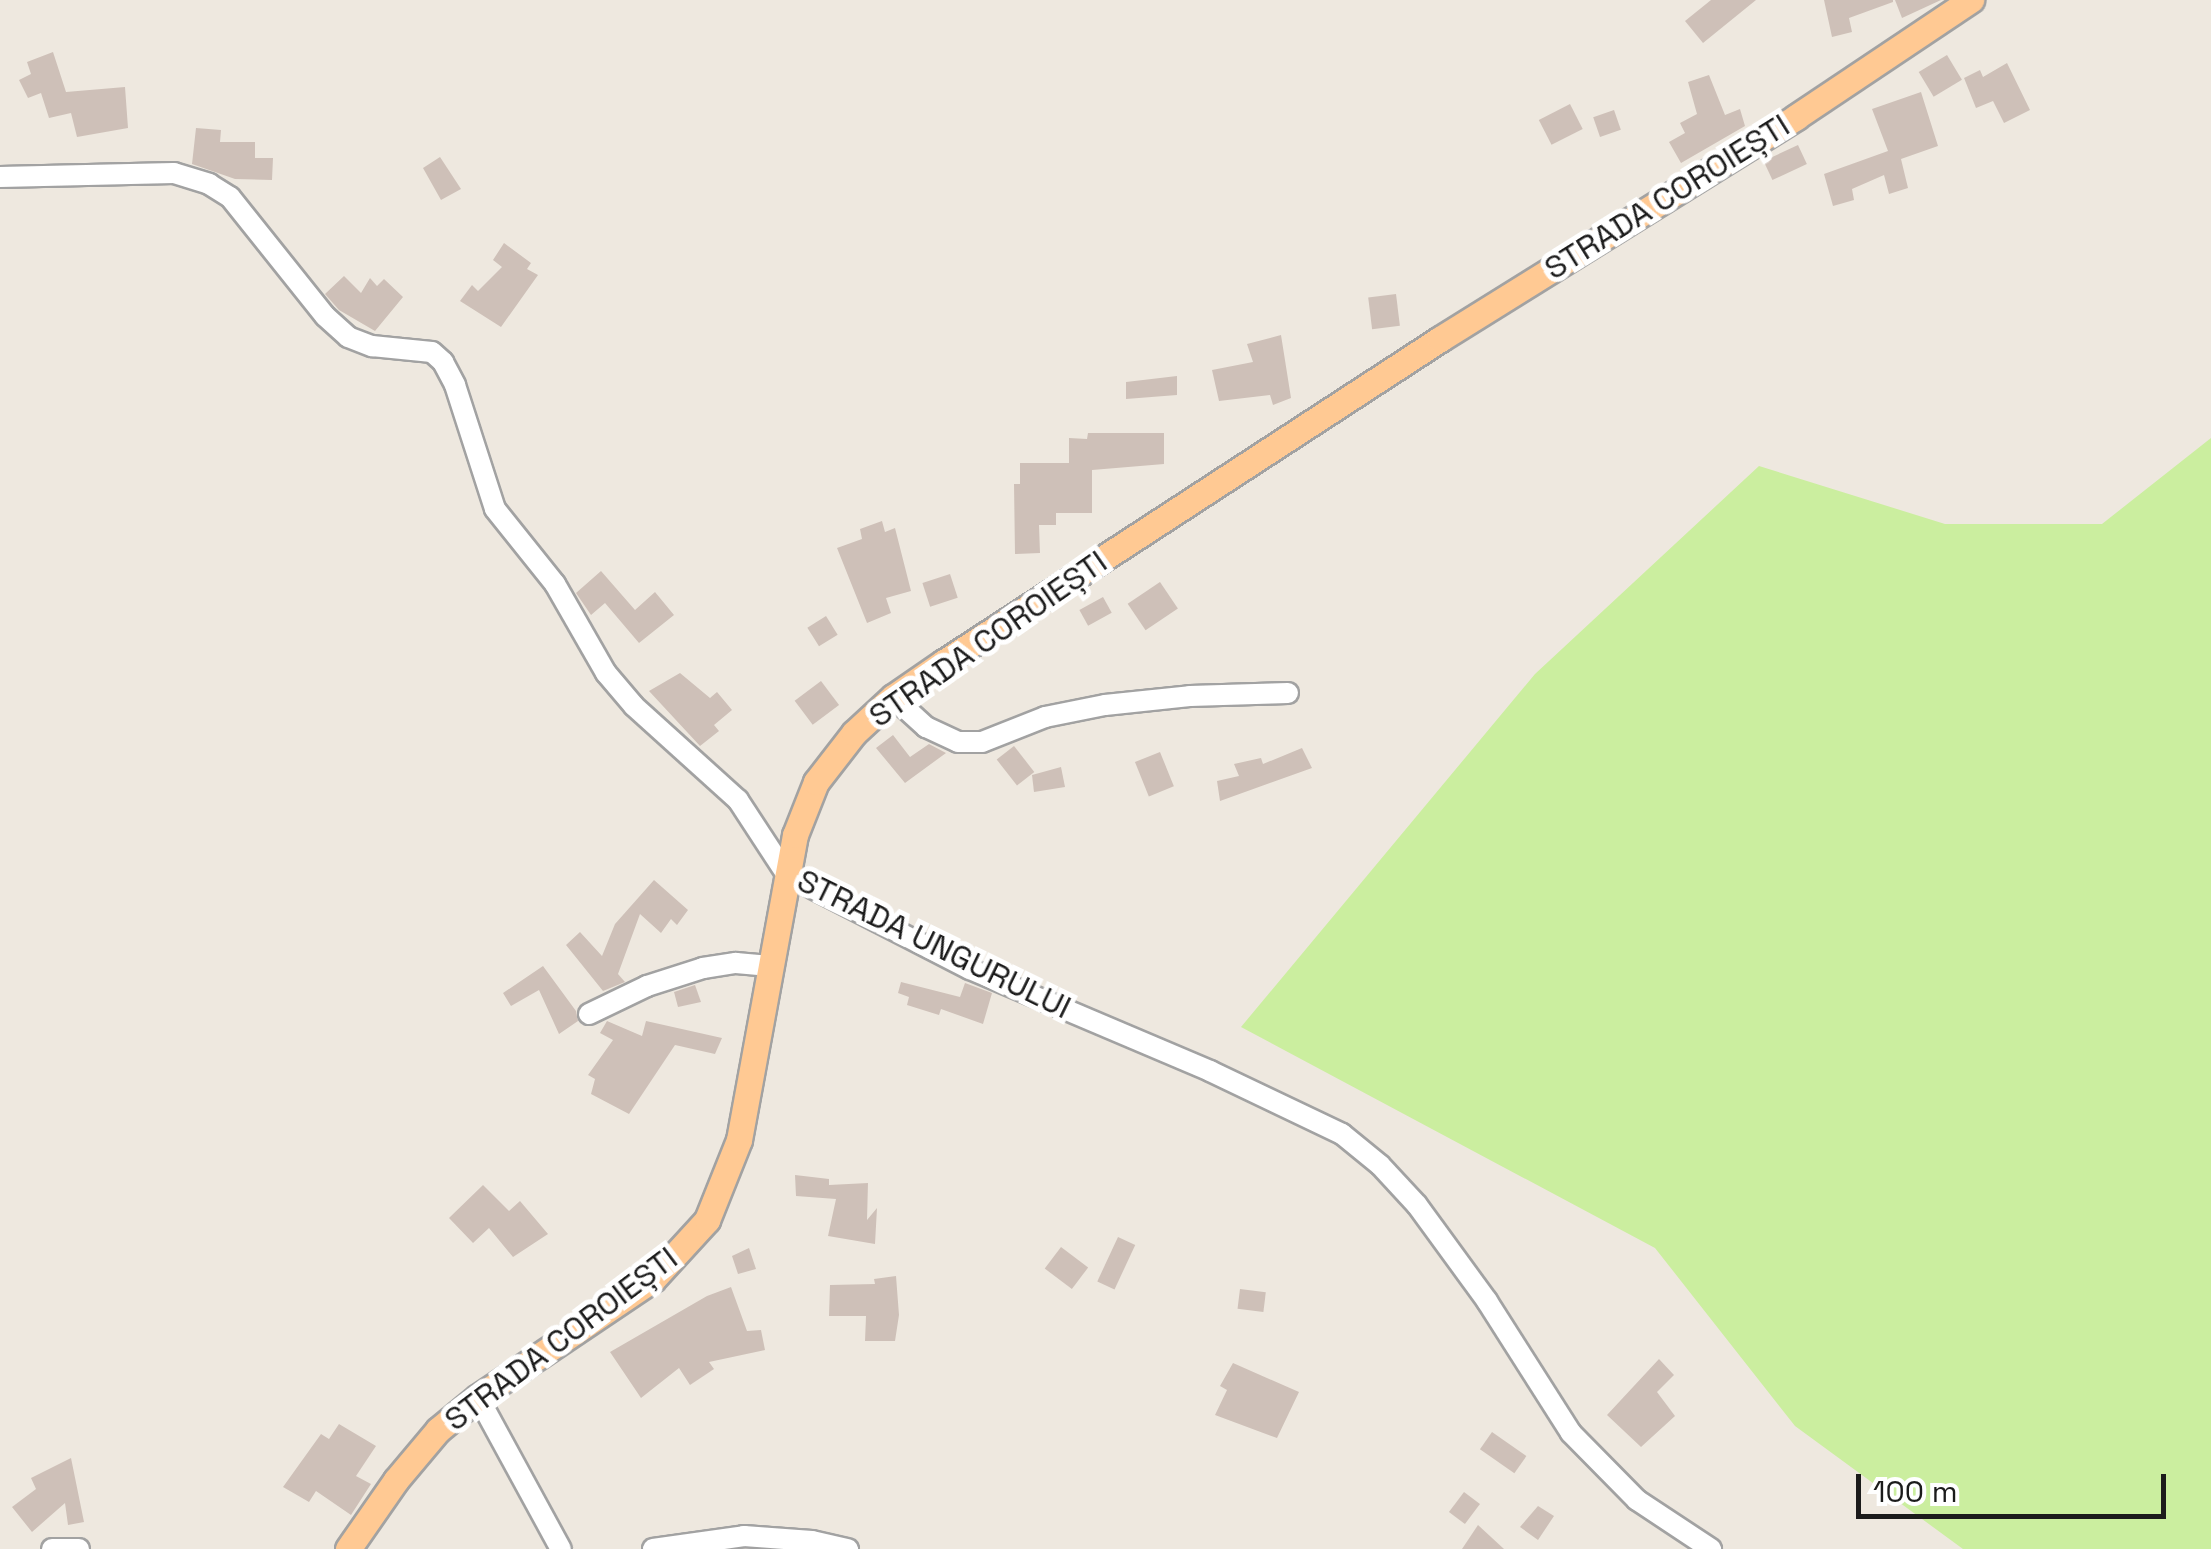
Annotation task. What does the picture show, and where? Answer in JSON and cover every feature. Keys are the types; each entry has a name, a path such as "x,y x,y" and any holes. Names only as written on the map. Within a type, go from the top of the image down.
{"main road":[{"name":"STRADA COROIEȘTI","path":"348,1549 418,1452 478,1397 629,1296 672,1263 699,1232 723,1190 739,1140 795,836 816,782 854,733 893,696 1440,339 1796,117 1971,0"}],"street":[{"name":"STRADA UNGURULUI","path":"0,177 174,173 209,184 230,197 325,316 348,337 372,346 432,352 443,362 472,428 480,472 495,508 555,584 606,672 634,706 738,800 785,887 1210,1072 1342,1134 1380,1165 1440,1236 1571,1433 1638,1500 1710,1549"},
{"path":"893,696 926,727 958,742 982,742 1045,717 1104,705 1190,696 1288,693"},
{"path":"589,1014 648,986 703,968 736,963 772,966"},
{"path":"478,1397 561,1549"},
{"path":"654,1549 744,1536 812,1541 848,1549"},
{"path":"52,1549 79,1549"}],"green space":[{"path":"2211,438 2211,1549 1963,1549 1795,1426 1655,1248 1241,1027 1535,674 1759,466 1945,524 2102,524"}],"building":[{"path":"1711,0 1756,0 1703,43 1685,21"},
{"path":"1824,0 1893,2 1849,18 1852,32 1832,37"},
{"path":"1895,0 1941,0 1902,18"},
{"path":"53,52 66,92 125,87 128,128 77,137 71,113 49,118 41,93 28,98 19,80 31,74 27,62"},
{"path":"1947,55 1962,80 1934,97 1919,72"},
{"path":"2007,63 2030,110 2004,123 1993,101 1976,108 1964,78 1980,70 1983,77"},
{"path":"1709,75 1725,115 1740,109 1745,126 1681,163 1669,142 1685,133 1680,123 1697,114 1688,82"},
{"path":"1921,92 1938,146 1901,159 1908,188 1889,194 1884,175 1852,189 1854,200 1833,206 1824,174 1888,151 1872,109"},
{"path":"1570,104 1583,129 1552,145 1539,120"},
{"path":"1614,110 1621,130 1600,137 1593,117"},
{"path":"196,128 221,130 220,142 255,142 255,158 273,158 272,180 235,179 192,164"},
{"path":"1798,145 1807,164 1772,180 1764,161"},
{"path":"440,157 461,189 441,200 423,168"},
{"path":"504,243 531,263 527,269 538,275 501,327 460,301 472,285 478,291 502,267 493,260"},
{"path":"344,276 361,293 370,278 377,286 384,279 403,297 375,331 339,310 325,294"},
{"path":"1396,294 1400,326 1372,329 1368,297"},
{"path":"1281,335 1291,398 1273,405 1270,395 1219,401 1212,370 1253,362 1247,344"},
{"path":"1177,376 1177,395 1126,399 1126,382"},
{"path":"1088,433 1164,433 1164,464 1092,470 1092,513 1056,513 1056,525 1039,525 1040,553 1015,554 1014,484 1020,484 1020,463 1069,463 1069,438 1087,439"},
{"path":"882,521 885,532 895,528 911,591 886,598 891,613 867,623 837,548 862,539 860,529"},
{"path":"601,571 635,610 655,592 674,615 639,643 605,603 591,615 576,593"},
{"path":"950,574 958,598 930,607 922,583"},
{"path":"1160,582 1178,609 1146,630 1128,604"},
{"path":"1103,597 1112,613 1088,626 1079,610"},
{"path":"826,616 838,635 819,646 807,628"},
{"path":"680,673 710,698 717,692 732,710 714,725 719,731 700,746 649,691"},
{"path":"821,681 839,705 813,725 795,701"},
{"path":"893,735 910,757 929,744 946,753 905,783 876,748"},
{"path":"1014,746 1034,772 1017,786 997,760"},
{"path":"1302,748 1312,768 1220,801 1217,781 1239,776 1234,764 1261,758 1263,764"},
{"path":"1160,752 1174,786 1149,796 1135,762"},
{"path":"1061,767 1065,787 1034,792 1032,775"},
{"path":"654,880 688,910 677,925 671,919 661,933 640,914 618,974 625,982 603,991 566,945 580,932 602,956 615,924"},
{"path":"543,966 576,1011 578,1021 559,1034 539,990 511,1006 503,993"},
{"path":"901,982 960,997 965,983 992,993 983,1024 941,1009 939,1015 907,1005 909,997 898,993"},
{"path":"695,985 701,1002 678,1007 674,992"},
{"path":"607,1021 642,1036 646,1021 722,1038 715,1054 675,1045 629,1114 591,1094 595,1079 588,1075 613,1040 600,1033"},
{"path":"795,1175 829,1179 829,1185 868,1183 867,1220 877,1208 875,1244 828,1236 836,1199 796,1196"},
{"path":"483,1185 509,1211 520,1201 548,1234 513,1257 489,1228 473,1243 449,1218"},
{"path":"1118,1237 1135,1245 1115,1289 1097,1281"},
{"path":"1061,1247 1088,1267 1072,1289 1045,1269"},
{"path":"749,1248 756,1269 738,1274 732,1256"},
{"path":"896,1276 899,1315 895,1341 865,1341 866,1316 829,1316 830,1285 875,1284 874,1279"},
{"path":"731,1287 747,1331 761,1330 765,1350 709,1362 714,1369 690,1385 679,1368 641,1398 610,1352 707,1296"},
{"path":"1240,1289 1266,1292 1263,1312 1238,1309"},
{"path":"1659,1359 1674,1375 1657,1392 1675,1416 1641,1447 1607,1415"},
{"path":"1233,1363 1299,1392 1277,1438 1215,1415 1227,1390 1220,1386"},
{"path":"339,1424 376,1446 356,1476 371,1484 351,1515 316,1491 309,1502 283,1487 321,1434 329,1439"},
{"path":"1492,1432 1526,1456 1514,1473 1480,1449"},
{"path":"71,1458 84,1522 68,1525 65,1503 32,1532 12,1507 36,1489 31,1478"},
{"path":"1464,1492 1480,1504 1465,1524 1449,1512"},
{"path":"1538,1506 1554,1516 1538,1540 1520,1527"},
{"path":"1478,1525 1504,1549 1462,1549"}]}
